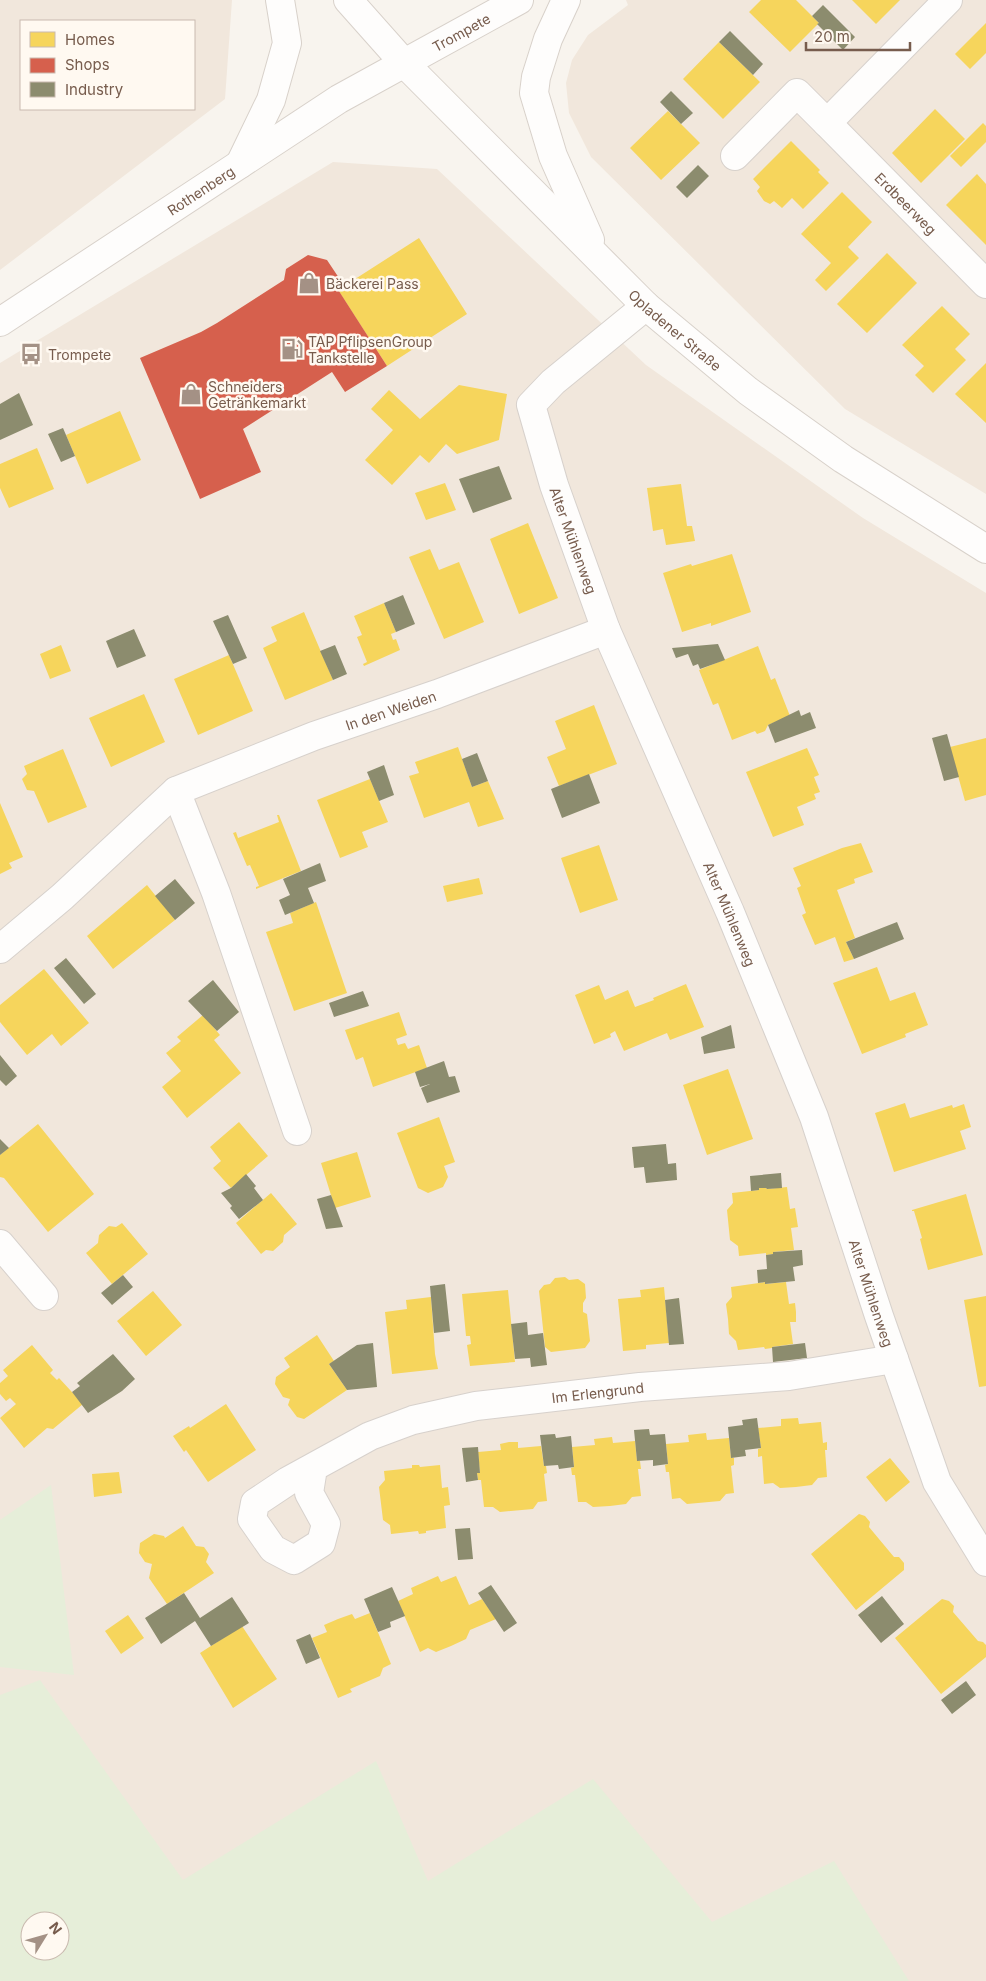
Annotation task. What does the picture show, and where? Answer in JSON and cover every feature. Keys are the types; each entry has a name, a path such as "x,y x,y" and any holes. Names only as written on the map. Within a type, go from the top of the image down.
{"street":[{"path":"240,165 271,100 287,43 280,0"},
{"name":"Opladener Straße","path":"348,0 404,63 646,306 748,391 843,459 986,549"},
{"name":"Trompete","path":"404,63 519,0"},
{"path":"566,0 548,39 536,77 534,93 553,156 595,253"},
{"path":"827,123 948,0"},
{"name":"Rothenberg","path":"0,322 339,99 404,63"},
{"name":"Erdbeerweg","path":"735,156 797,93 986,284"},
{"name":"Alter Mühlenweg","path":"646,306 553,382 531,405 554,484 606,630 730,912 814,1117 937,1482 986,1562"},
{"name":"In den Weiden","path":"0,949 62,897 176,792 314,736 437,694 606,630"},
{"path":"176,792 216,893 297,1131"},
{"path":"0,1244 44,1296"},
{"name":"Im Erlengrund","path":"313,1468 370,1436 413,1420 476,1406 640,1387 789,1376 894,1359"}],"shaded area":[{"path":"0,0 232,0 225,99 0,270"},
{"path":"626,0 986,0 986,494 845,409 591,157 569,113 566,83 572,60 588,35 628,5"},
{"path":"333,162 437,169 646,365 863,518 986,593 986,1981 0,1981 0,363"}],"green space":[{"path":"51,1485 74,1675 0,1667 0,1520"},
{"path":"40,1680 183,1880 376,1761 428,1881 593,1779 712,1922 834,1861 909,1981 0,1981 0,1695"}],"building: Homes":[{"path":"761,0 796,0 819,23 790,52 749,12"},
{"path":"852,0 900,0 876,24"},
{"path":"986,23 986,53 970,69 955,54"},
{"path":"719,42 760,82 723,119 683,79"},
{"path":"935,109 965,139 921,183 892,153"},
{"path":"668,111 700,143 661,180 630,148"},
{"path":"983,123 986,126 986,142 961,167 950,156"},
{"path":"791,141 820,170 818,172 829,183 803,209 792,198 782,208 774,201 770,204 764,201 757,191 760,187 753,179"},
{"path":"977,174 986,184 986,245 946,205"},
{"path":"842,192 872,222 848,247 859,258 826,291 815,280 831,263 801,234"},
{"path":"419,238 467,314 387,366 338,290"},
{"path":"887,253 917,283 867,333 837,304"},
{"path":"942,306 970,334 955,349 966,360 933,393 915,375 924,366 902,345"},
{"path":"986,363 986,423 955,394"},
{"path":"459,385 507,394 499,440 457,454 446,444 429,463 420,455 392,485 365,460 393,430 371,409 389,390 420,419"},
{"path":"120,411 141,460 87,484 66,435"},
{"path":"37,448 54,489 9,508 0,488 0,464"},
{"path":"445,483 456,510 426,520 415,493"},
{"path":"681,484 687,526 692,526 695,541 666,545 663,529 653,531 647,488"},
{"path":"528,523 558,598 519,614 490,539"},
{"path":"430,549 439,570 459,562 484,622 444,639 409,557"},
{"path":"732,554 751,612 711,626 711,623 682,632 663,573"},
{"path":"384,603 396,632 391,634 393,640 396,639 400,650 364,666 363,664 367,662 357,637 362,635 354,616"},
{"path":"304,612 333,680 285,700 263,648 277,641 271,627"},
{"path":"61,645 71,671 50,679 40,654"},
{"path":"758,646 771,680 775,678 790,716 768,725 765,731 757,734 755,731 732,740 718,703 713,705 699,670"},
{"path":"229,655 253,711 198,735 174,679"},
{"path":"144,694 165,742 111,767 89,718"},
{"path":"594,705 617,764 559,786 547,757 566,749 555,721"},
{"path":"986,738 986,795 965,801 950,747"},
{"path":"458,747 472,787 488,781 504,819 478,827 469,802 424,818 409,776 419,773 415,762"},
{"path":"807,748 819,775 814,777 820,792 814,794 816,799 797,807 804,825 773,837 746,772"},
{"path":"63,749 87,807 48,823 34,791 27,790 22,779 27,774 24,766"},
{"path":"370,779 388,822 362,832 368,847 340,858 317,800"},
{"path":"0,803 23,857 9,863 12,868 0,874"},
{"path":"277,815 279,815 301,871 256,889 259,886 250,865 247,866 233,833 236,832 238,838 279,822"},
{"path":"861,843 873,872 854,879 855,883 837,890 855,938 846,942 854,959 844,962 835,937 815,945 802,915 806,913 797,888 801,886 793,868 842,848"},
{"path":"599,845 618,900 580,913 561,858"},
{"path":"479,878 483,894 447,902 443,886"},
{"path":"147,885 175,920 113,969 87,936"},
{"path":"316,902 347,993 294,1011 266,932 293,923 290,913"},
{"path":"877,967 890,1001 915,992 928,1025 905,1034 906,1037 862,1054 833,983"},
{"path":"44,969 89,1023 61,1046 52,1034 27,1055 0,1022 0,1005"},
{"path":"686,984 704,1027 670,1040 667,1033 624,1051 615,1031 610,1034 611,1037 594,1044 575,995 599,985 605,1000 628,990 635,1007"},
{"path":"399,1012 407,1035 396,1039 398,1045 405,1043 408,1049 419,1045 427,1068 373,1087 363,1057 356,1060 345,1030"},
{"path":"203,1015 220,1035 214,1040 241,1073 187,1118 162,1087 181,1071 166,1053 181,1041 177,1037"},
{"path":"728,1069 753,1139 707,1155 683,1085"},
{"path":"905,1103 910,1118 952,1105 953,1108 964,1104 971,1127 960,1131 966,1149 894,1172 875,1113"},
{"path":"439,1117 455,1162 444,1166 448,1177 443,1187 428,1193 418,1188 397,1133"},
{"path":"239,1122 268,1156 231,1188 213,1168 221,1161 210,1147"},
{"path":"38,1124 94,1194 48,1232 4,1178 0,1177 0,1155"},
{"path":"357,1152 371,1197 335,1208 321,1163"},
{"path":"787,1187 790,1209 795,1208 798,1227 791,1228 794,1250 773,1252 773,1254 766,1255 766,1253 739,1256 738,1246 730,1240 727,1210 733,1203 732,1193 759,1190 759,1188"},
{"path":"271,1193 297,1224 284,1235 283,1242 273,1251 266,1250 261,1254 236,1223"},
{"path":"966,1194 983,1255 928,1270 920,1239 922,1238 914,1211 912,1210"},
{"path":"122,1223 148,1254 112,1284 86,1253 98,1243 99,1235 109,1226 116,1227"},
{"path":"565,1277 569,1280 578,1279 585,1284 586,1298 583,1303 583,1312 587,1314 590,1341 585,1348 551,1352 545,1347 539,1291 544,1285 550,1284 555,1278"},
{"path":"765,1282 765,1284 786,1282 789,1304 795,1303 796,1322 790,1322 793,1344 765,1349 764,1347 738,1350 736,1341 729,1334 726,1304 732,1297 731,1287"},
{"path":"664,1287 669,1343 646,1345 646,1349 623,1351 618,1299 641,1297 640,1290"},
{"path":"508,1290 515,1362 470,1366 467,1345 471,1344 470,1336 466,1336 462,1294"},
{"path":"153,1291 182,1325 146,1356 117,1321"},
{"path":"986,1296 986,1386 979,1387 964,1300"},
{"path":"431,1297 435,1354 438,1369 392,1374 385,1312 407,1309 406,1300"},
{"path":"317,1335 334,1361 329,1364 347,1390 304,1419 297,1417 288,1405 290,1399 283,1397 275,1384 276,1377 290,1367 284,1358"},
{"path":"32,1345 53,1370 50,1373 57,1380 59,1378 83,1404 53,1429 47,1428 24,1448 0,1418 16,1404 10,1398 6,1401 0,1394 0,1383 8,1376 3,1370"},
{"path":"226,1404 256,1450 208,1482 186,1450 184,1452 173,1436 189,1426 190,1428"},
{"path":"798,1418 799,1424 821,1422 823,1443 827,1442 827,1450 825,1450 827,1477 818,1478 812,1485 796,1487 780,1488 773,1483 764,1484 762,1456 758,1457 758,1449 761,1448 758,1428 781,1426 781,1419"},
{"path":"706,1433 707,1440 729,1438 731,1458 734,1458 734,1465 731,1466 734,1493 726,1494 720,1501 687,1504 680,1498 672,1499 669,1472 666,1472 665,1465 668,1464 666,1444 689,1442 688,1435"},
{"path":"612,1437 613,1443 635,1441 637,1461 640,1461 641,1469 638,1469 641,1496 632,1497 626,1504 610,1506 593,1507 586,1502 578,1502 575,1475 572,1475 571,1468 574,1467 572,1447 595,1445 594,1439"},
{"path":"518,1442 518,1448 541,1446 547,1473 544,1474 547,1501 538,1502 533,1509 500,1512 493,1507 484,1507 481,1480 478,1480 477,1473 480,1473 478,1452 501,1450 500,1444"},
{"path":"890,1458 910,1482 886,1502 866,1477"},
{"path":"412,1465 419,1465 420,1467 440,1465 442,1488 448,1487 450,1505 444,1506 446,1528 419,1534 418,1531 391,1534 390,1525 383,1520 379,1487 385,1480 384,1471 412,1468"},
{"path":"119,1472 122,1493 94,1497 92,1474"},
{"path":"859,1514 865,1516 870,1522 869,1527 894,1557 899,1557 904,1563 904,1570 856,1610 811,1554"},
{"path":"183,1526 196,1546 204,1547 209,1554 206,1562 214,1573 167,1604 149,1578 152,1564 145,1562 139,1553 140,1543 154,1534 164,1536 165,1538"},
{"path":"438,1576 441,1582 456,1576 469,1605 482,1599 496,1619 470,1630 466,1639 451,1646 436,1652 428,1648 420,1652 398,1601 413,1594 411,1588"},
{"path":"942,1599 949,1601 954,1606 953,1612 978,1641 986,1645 986,1657 941,1694 895,1638"},
{"path":"370,1613 391,1664 383,1668 380,1676 350,1689 352,1692 338,1698 312,1638 327,1632 324,1625 352,1614 355,1619"},
{"path":"128,1615 144,1638 121,1654 105,1631"},
{"path":"242,1626 277,1679 233,1708 200,1653"}],"building: Shops":[{"name":"TAP PflipsenGroup Tankstelle","path":"308,255 327,260 339,278 337,288 387,366 345,392 332,372 243,429 261,472 200,499 140,358 201,332 217,323 284,280 286,269"}],"building: Industry":[{"path":"823,5 855,37 843,50 817,24 819,23 812,16"},
{"path":"730,31 763,64 753,75 719,42"},
{"path":"671,91 693,113 681,124 660,102"},
{"path":"698,165 709,176 687,198 676,187"},
{"path":"19,393 33,425 0,440 0,404"},
{"path":"63,428 75,456 61,462 48,434"},
{"path":"499,466 512,499 473,513 459,479"},
{"path":"403,595 415,624 396,632 384,603"},
{"path":"228,615 247,658 233,664 213,621"},
{"path":"134,629 146,656 117,668 106,641"},
{"path":"718,644 725,660 700,669 698,664 693,666 688,654 676,658 672,648"},
{"path":"335,645 347,674 333,680 320,651"},
{"path":"799,710 801,716 810,712 816,728 775,743 768,725"},
{"path":"947,734 959,777 944,781 932,738"},
{"path":"477,753 488,781 472,787 462,759"},
{"path":"384,765 394,795 379,801 367,772"},
{"path":"589,774 600,803 562,818 551,789"},
{"path":"320,863 326,881 308,888 314,903 285,915 279,900 290,895 283,879"},
{"path":"175,879 195,903 175,920 155,896"},
{"path":"897,922 904,939 854,959 846,942"},
{"path":"66,958 96,994 84,1004 54,968"},
{"path":"213,980 239,1012 217,1031 188,1001"},
{"path":"363,991 369,1006 334,1017 329,1003"},
{"path":"731,1025 735,1048 704,1054 701,1037"},
{"path":"0,1055 17,1076 6,1086 0,1080"},
{"path":"444,1061 449,1077 455,1076 460,1092 427,1103 421,1088 430,1084 420,1087 415,1072"},
{"path":"0,1139 9,1148 0,1155"},
{"path":"666,1144 668,1164 676,1163 677,1180 646,1183 644,1167 634,1168 632,1147"},
{"path":"781,1173 782,1188 759,1188 759,1190 751,1191 750,1176"},
{"path":"246,1174 256,1186 254,1188 263,1200 239,1219 230,1208 232,1206 221,1193 231,1188"},
{"path":"331,1195 343,1227 326,1229 317,1199"},
{"path":"802,1250 803,1265 793,1267 795,1281 758,1283 757,1270 767,1269 766,1255 773,1254 773,1252"},
{"path":"123,1275 133,1287 112,1305 101,1293"},
{"path":"445,1284 450,1331 434,1333 430,1286"},
{"path":"679,1298 684,1344 669,1345 665,1300"},
{"path":"527,1322 528,1335 543,1333 547,1365 531,1367 530,1358 515,1359 511,1324"},
{"path":"373,1343 377,1387 347,1390 329,1364 357,1345"},
{"path":"805,1343 807,1358 773,1362 772,1347"},
{"path":"113,1354 135,1379 122,1391 88,1413 72,1392 80,1386 77,1383"},
{"path":"757,1418 761,1448 745,1450 746,1456 731,1458 728,1427 743,1425 742,1420"},
{"path":"649,1429 650,1435 665,1434 668,1464 653,1466 653,1460 637,1461 634,1430"},
{"path":"555,1434 556,1438 571,1436 574,1467 559,1469 558,1465 544,1466 540,1435"},
{"path":"478,1447 480,1473 477,1473 478,1480 466,1482 462,1448"},
{"path":"470,1528 473,1559 458,1560 455,1529"},
{"path":"491,1585 517,1623 504,1632 478,1593"},
{"path":"392,1587 405,1616 390,1622 391,1627 378,1632 364,1599"},
{"path":"184,1593 200,1618 232,1597 249,1623 211,1646 195,1621 161,1644 145,1618"},
{"path":"882,1596 904,1624 881,1643 858,1615"},
{"path":"310,1634 320,1658 306,1664 296,1640"},
{"path":"966,1681 976,1695 952,1714 941,1700"}],"place":[{"name":"Bäckerei Pass","path":"309,283"},
{"name":"TAP PflipsenGroup Tankstelle","path":"292,349"},
{"name":"Trompete","path":"31,354"},
{"name":"Schneiders Getränkemarkt","path":"191,394"}]}
